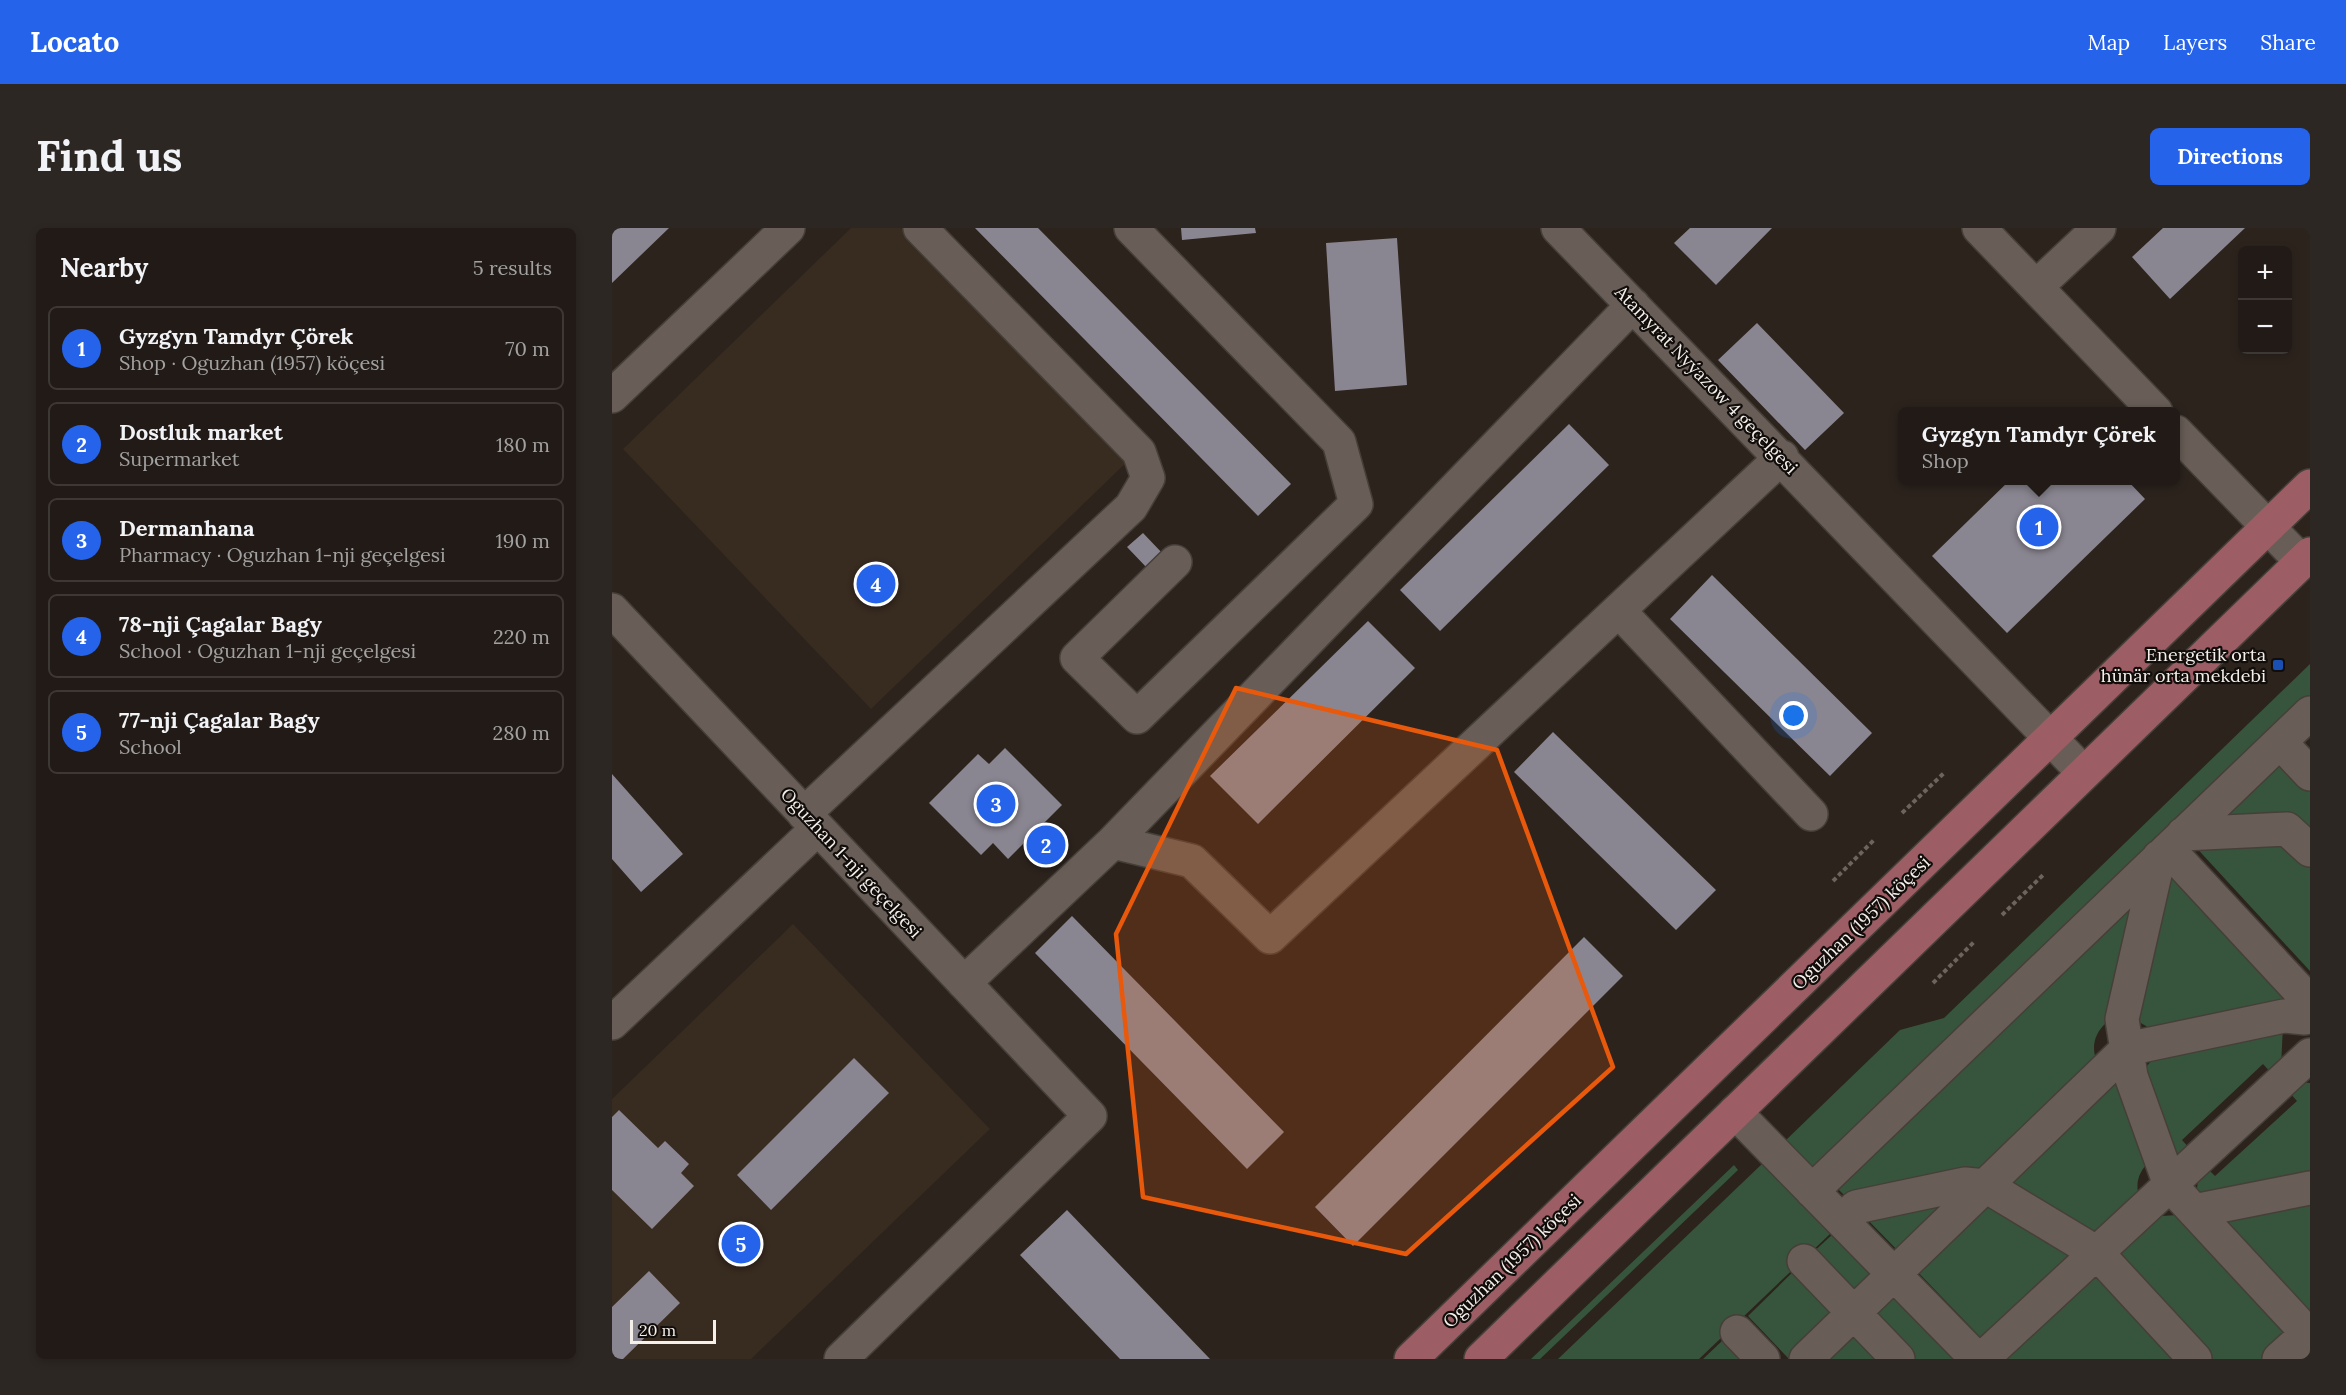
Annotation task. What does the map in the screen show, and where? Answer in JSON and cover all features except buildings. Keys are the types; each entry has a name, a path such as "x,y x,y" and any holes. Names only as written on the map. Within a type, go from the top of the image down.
{"main road":[{"name":"Oguzhan (1957) köçesi","path":"1411,1359 2310,486"},
{"path":"1481,1359 2306,558"}],"street":[{"path":"612,396 788,228"},
{"path":"612,1023 811,821 1131,507 1149,478 1139,452 920,228"},
{"path":"1131,228 1339,442 1356,504 1137,717 1077,658 1175,562"},
{"name":"Atamyrat Nyýazow 4 geçelgesi","path":"1558,228 1782,457 2084,773"},
{"path":"1979,228 2152,407"},
{"path":"2036,287 2099,228"},
{"path":"964,983 1113,842 1633,304"},
{"path":"2180,437 2267,527 2306,558"},
{"path":"1113,842 1192,861 1270,937 1782,457"},
{"name":"Oguzhan 1-nji geçelgesi","path":"612,610 1090,1116 841,1359"},
{"path":"1619,611 1812,814"},
{"path":"1812,1191 2310,713"},
{"path":"2280,742 2310,774"},
{"path":"2170,847 2287,829 2310,850"},
{"path":"2170,847 2308,1010"},
{"path":"2170,847 2122,1019 2131,1076 2170,1185 2309,1333 2279,1359"},
{"path":"1806,1359 2127,1049 2308,1010"},
{"path":"1982,1359 2310,1054 2303,1037 2308,1010"},
{"path":"1735,1112 1977,1359"},
{"path":"1842,1221 1856,1208 1965,1184 1986,1186 2097,1253 2195,1359"},
{"path":"2194,1211 2310,1188"},
{"path":"1804,1261 1898,1359"},
{"path":"1737,1332 1763,1359"}],"path":[{"path":"1902,813 1944,773"},
{"path":"1833,880 1874,840"},
{"path":"2002,915 2043,875"},
{"path":"1933,982 1974,942"}],"highlighted area":[{"path":"1236,688 1497,750 1613,1067 1406,1254 1143,1197 1116,934"}],"shaded area":[{"path":"851,228 901,228 1129,460 871,709 623,449"},
{"path":"793,924 990,1129 751,1359 612,1359 612,1099"}],"green space":[{"path":"2310,664 2310,700 1819,1175 1786,1140 1900,1030 1944,1018"},
{"path":"2282,756 2310,786 2310,832 2208,824"},
{"path":"2278,838 2310,868 2310,971 2192,843"},
{"path":"2166,871 2285,999 2284,1006 2151,1033 2146,1026 2132,1018"},
{"path":"2145,879 2106,1023 2095,1041 2094,1051 2097,1062 1995,1164 1966,1175 1848,1199 1831,1182"},
{"path":"2283,1025 2281,1067 2273,1075 2263,1064 2182,1140 2191,1150 2183,1159 2175,1156 2140,1074 2153,1059"},
{"path":"2117,1078 2150,1161 2139,1178 2137,1188 2140,1198 2095,1240 2001,1185"},
{"path":"2296,1082 2310,1083 2310,1178 2196,1197 2198,1180 2206,1167 2215,1176 2297,1101 2288,1091"},
{"path":"1763,1163 1830,1234 1699,1359 1558,1359"},
{"path":"1734,1165 1738,1170 1540,1359 1531,1359"},
{"path":"1965,1194 1902,1255 1863,1215"},
{"path":"1987,1197 2081,1252 1985,1342 1914,1268"},
{"path":"2310,1198 2310,1315 2212,1218"},
{"path":"2178,1215 2293,1331 2262,1359 2207,1359 2111,1254 2161,1216"},
{"path":"1834,1233 1878,1278 1853,1302 1809,1256"},
{"path":"1799,1266 1843,1312 1793,1359 1789,1359 1748,1316"},
{"path":"2097,1267 2183,1359 2001,1359"},
{"path":"1890,1291 1955,1359 1908,1359 1865,1315"},
{"path":"1856,1325 1888,1359 1820,1359"},
{"path":"1722,1341 1739,1359 1703,1359"}],"place":[{"name":"Gyzgyn Tamdyr Çörek","path":"2039,527"},
{"name":"78-nji Çagalar Bagy","path":"876,584"},
{"name":"Energetik orta hünär orta mekdebi","path":"2278,665"},
{"name":"Dermanhana","path":"996,804"},
{"name":"Dostluk market","path":"1046,845"},
{"name":"77-nji Çagalar Bagy","path":"741,1244"}]}
